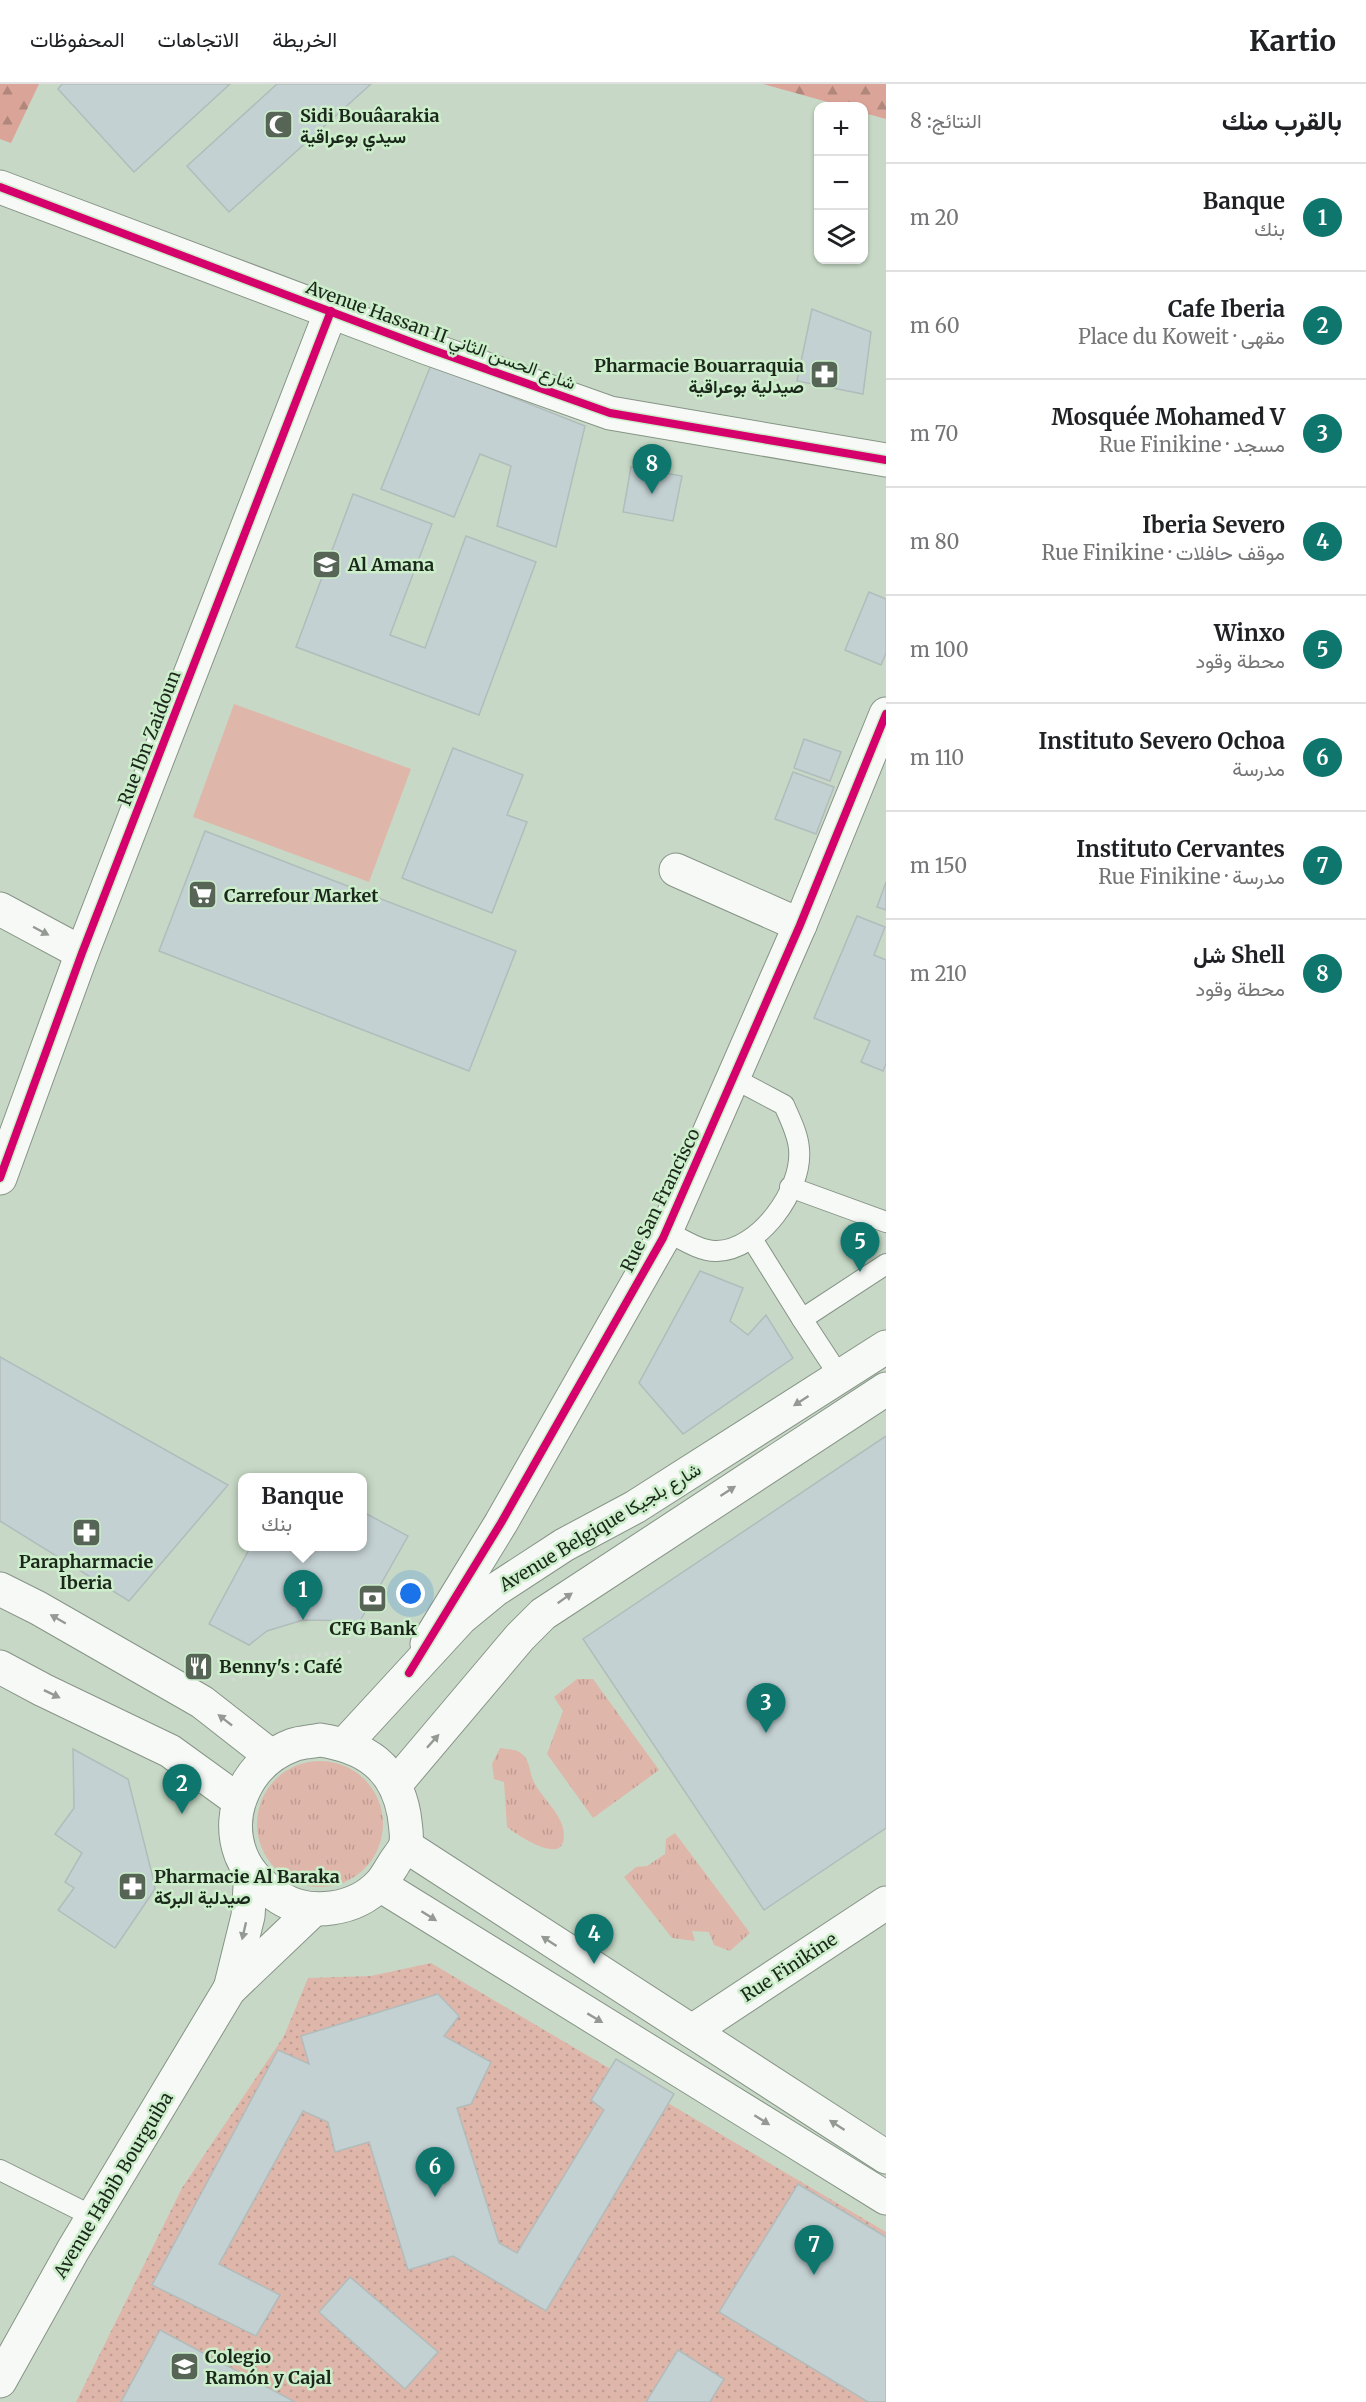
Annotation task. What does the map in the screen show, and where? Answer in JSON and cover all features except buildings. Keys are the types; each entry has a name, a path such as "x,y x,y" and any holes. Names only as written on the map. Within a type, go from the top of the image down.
{"main road":[{"name":"Avenue Hassan II شارع الحسن الثاني","path":"0,187 610,413 886,460"},
{"name":"Rue Ibn Zaidoun","path":"0,1178 82,953 331,311"},
{"name":"Rue San Francisco","path":"409,1673 501,1523 666,1231 800,925 886,714"},
{"path":"676,870 800,925"},
{"path":"0,909 82,953"},
{"name":"Avenue Belgique شارع بلجيكا","path":"345,1744 461,1618 528,1566 635,1507 886,1347"},
{"name":"Avenue Belgique شارع بلجيكا","path":"394,1785 520,1637 543,1614 886,1389"},
{"path":"0,1589 38,1608 202,1702 271,1756"},
{"path":"0,1667 170,1751 239,1801"},
{"path":"311,1742 345,1744 365,1753 382,1767 394,1785 401,1802 405,1846 380,1885 356,1901 329,1909 314,1910 289,1904 269,1891 251,1873 241,1857 236,1839 235,1820 239,1801 251,1776 271,1756 294,1744 311,1742"},
{"path":"405,1846 886,2157"},
{"name":"Avenue Habib Bourguiba","path":"229,1990 248,1916 251,1873"},
{"path":"380,1885 886,2198"},
{"name":"Rue Finikine","path":"692,2031 886,1903"},
{"name":"Avenue Habib Bourguiba","path":"0,2381 73,2250 229,1990 314,1910"}],"lane":[{"path":"666,1231 715,1252 741,1247 762,1231 780,1209 795,1179 800,1150 784,1105 733,1078"},
{"path":"790,1187 886,1222"},
{"path":"752,1239 840,1377"},
{"path":"802,1319 886,1264"},
{"path":"0,2170 94,2217"}],"path":[{"path":"223,1684 283,1658 350,1652"}],"green space":[{"path":"0,84 39,84 11,143 0,139"},
{"path":"763,84 886,84 886,119 868,114 868,102 828,102"},
{"path":"234,704 411,769 369,882 193,817"},
{"path":"577,1679 593,1679 659,1770 593,1818 547,1754 563,1711 554,1697"},
{"path":"500,1748 517,1751 529,1764 536,1786 561,1822 563,1841 559,1847 552,1849 543,1847 507,1827 504,1782 494,1779 492,1764"},
{"path":"320,1761 344,1765 365,1779 379,1800 383,1824 379,1848 365,1869 344,1883 320,1887 296,1883 275,1869 261,1848 257,1824 261,1800 275,1779 296,1765"},
{"path":"675,1833 750,1933 730,1951 714,1945 709,1932 692,1931 695,1941 672,1938 624,1877 636,1867 647,1866 665,1854 666,1839"},
{"path":"431,1963 886,2232 886,2402 76,2402 182,2188 284,2036 308,1978 371,1976"}],"cycle path":[{"path":"0,187 427,348 610,413 886,460"},
{"path":"0,1178 82,953 331,311"},
{"path":"409,1673 501,1523 663,1238 800,925 886,714"}],"place":[{"name":"Sidi Bouâarakia سيدي بوعراقية","path":"279,125"},
{"name":"Pharmacie Bouarraquia صيدلية بوعراقية","path":"825,375"},
{"name":"Shell شل","path":"652,494"},
{"name":"Al Amana","path":"327,564"},
{"name":"Carrefour Market","path":"203,895"},
{"name":"Winxo","path":"860,1272"},
{"name":"Parapharmacie Iberia","path":"86,1532"},
{"name":"CFG Bank","path":"373,1599"},
{"name":"Banque","path":"303,1620"},
{"name":"Benny's : Café","path":"198,1666"},
{"name":"Mosquée Mohamed V","path":"766,1733"},
{"name":"Cafe Iberia","path":"182,1814"},
{"name":"Pharmacie Al Baraka صيدلية البركة","path":"133,1886"},
{"name":"Iberia Severo","path":"594,1964"},
{"name":"Instituto Severo Ochoa","path":"435,2197"},
{"name":"Instituto Cervantes","path":"814,2275"},
{"name":"Colegio Ramón y Cajal","path":"184,2366"}]}
